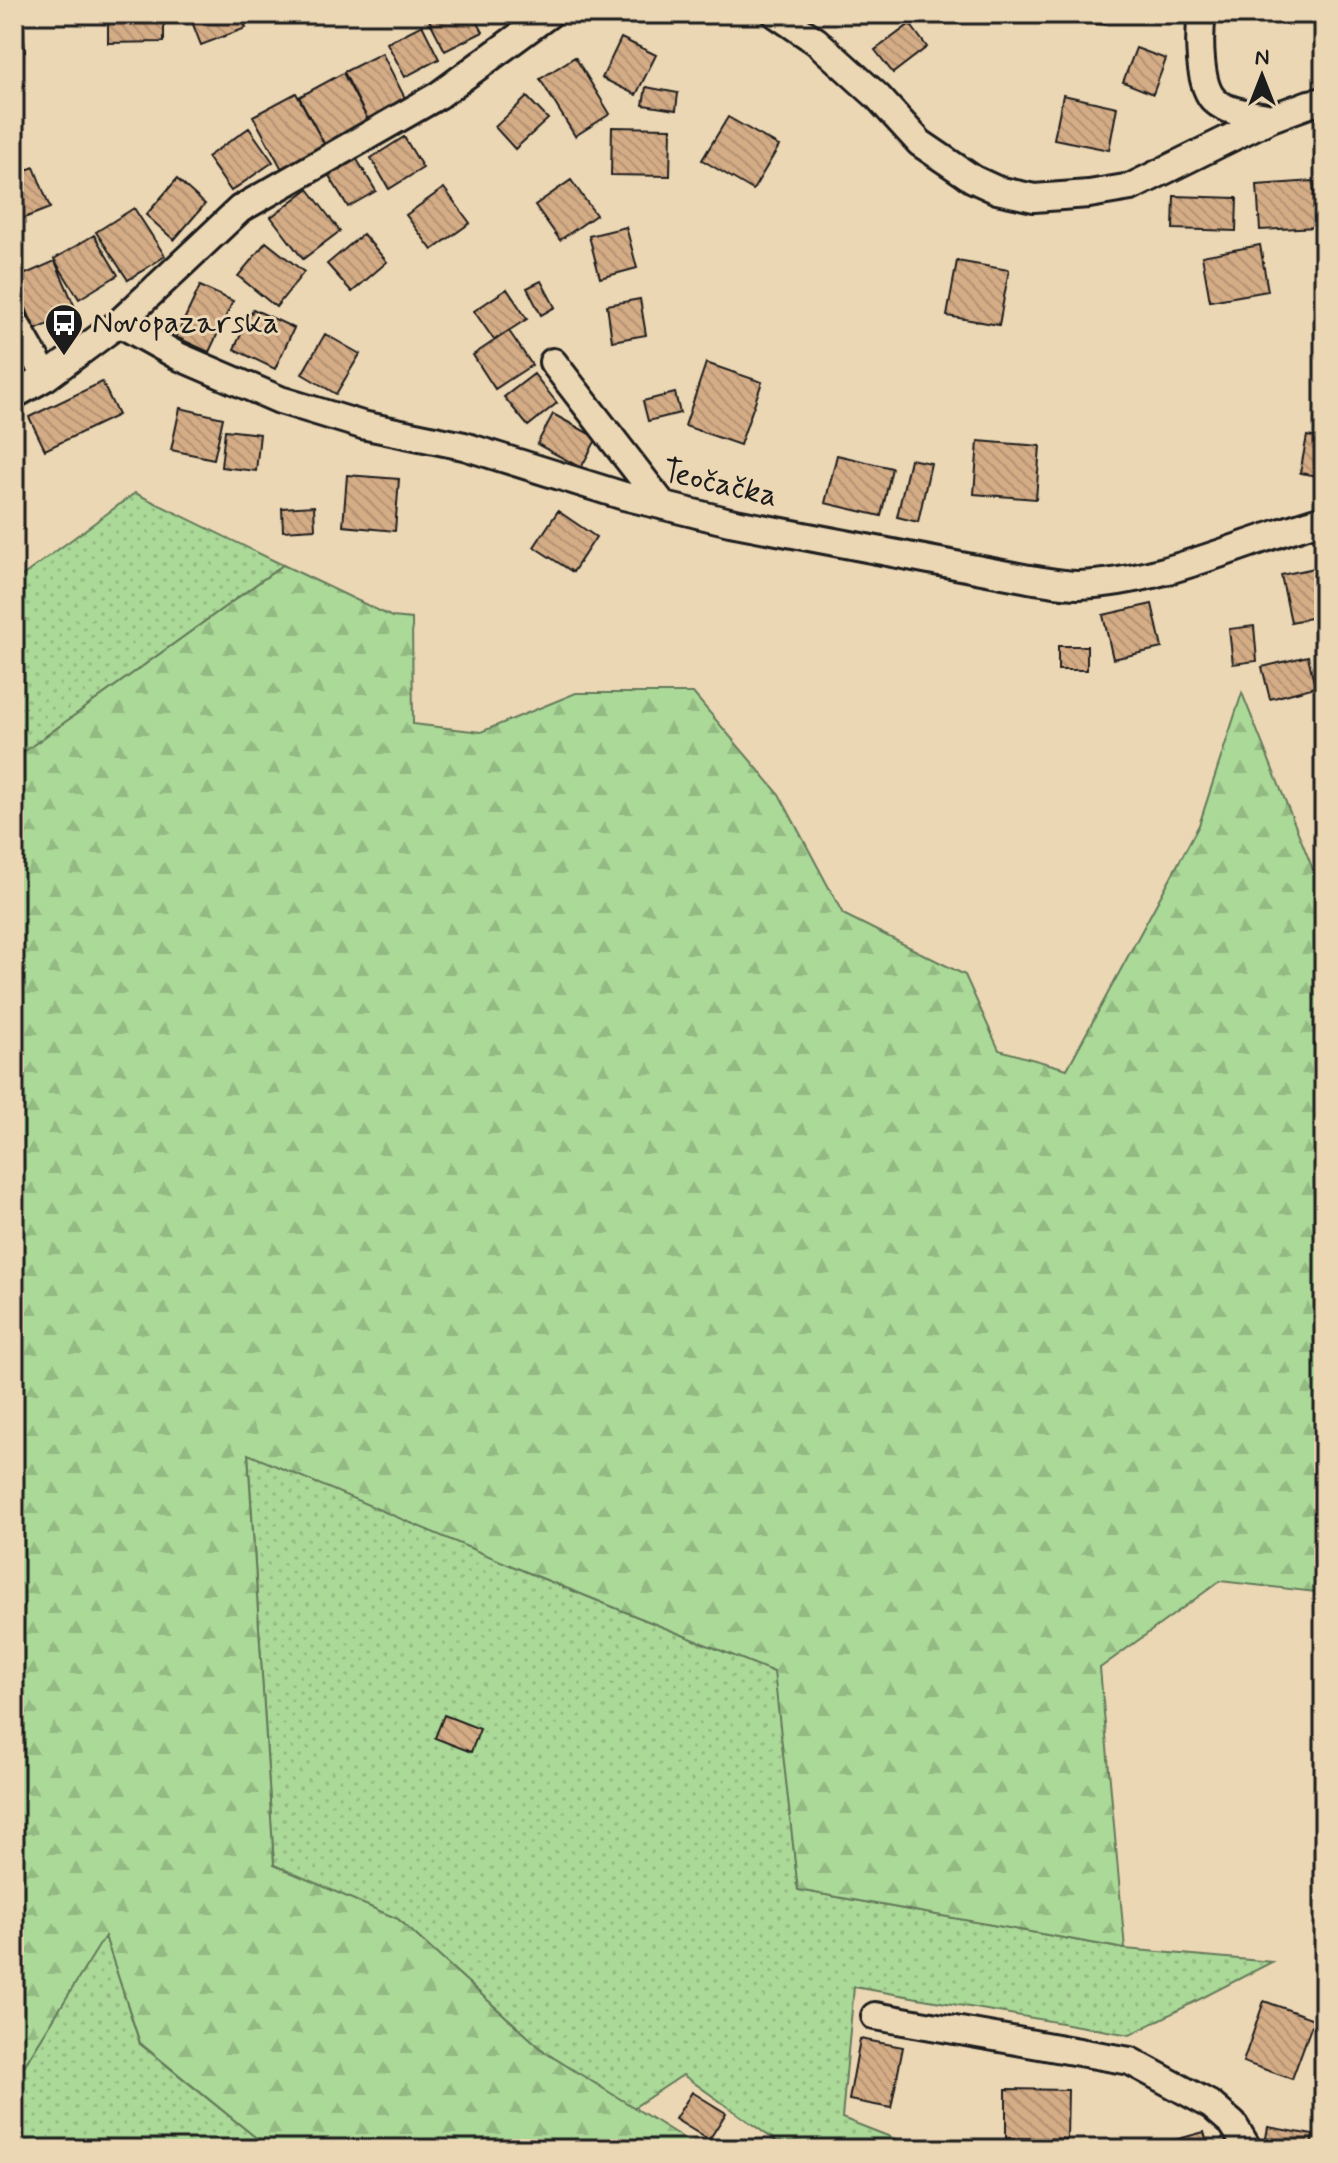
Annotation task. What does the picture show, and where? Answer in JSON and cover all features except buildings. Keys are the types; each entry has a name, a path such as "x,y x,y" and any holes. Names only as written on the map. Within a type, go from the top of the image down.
{"street":[{"path":"14,395 46,377 119,323 240,209 439,95 549,14"},
{"path":"776,14 816,41 878,97 920,143 973,179 997,190 1034,198 1131,187 1271,118 1324,101"},
{"path":"1202,14 1201,58 1207,89 1215,101 1226,108 1271,118"},
{"path":"14,321 46,377"},
{"name":"Teočačka","path":"119,323 180,357 280,400 362,425 464,446 664,506 989,572 1076,585 1121,581 1173,568 1324,519"},
{"path":"553,362 664,506"},
{"path":"875,2016 1130,2061 1211,2105 1233,2124 1248,2149"}],"green space":[{"path":"135,493 283,565 14,759 14,582"},
{"path":"283,565 392,617 412,619 413,724 481,732 576,693 693,693 779,794 843,914 965,975 999,1050 1067,1069 1199,825 1242,693 1316,877 1324,911 1324,1593 1220,1581 1100,1668 1125,1949 798,1890 774,1672 248,1454 274,1865 398,1919 546,2053 701,2149 270,2149 140,2043 105,1936 14,2082 14,759"},
{"path":"248,1453 529,1573 775,1672 798,1890 1125,1949 1272,1962 1130,2035 854,1987 842,2118 921,2149 787,2149 683,2075 633,2108 546,2053 398,1919 274,1866"},
{"path":"105,1935 140,2044 270,2149 14,2149 14,2082"}],"place":[{"name":"Novopazarska","path":"64,357"}]}
